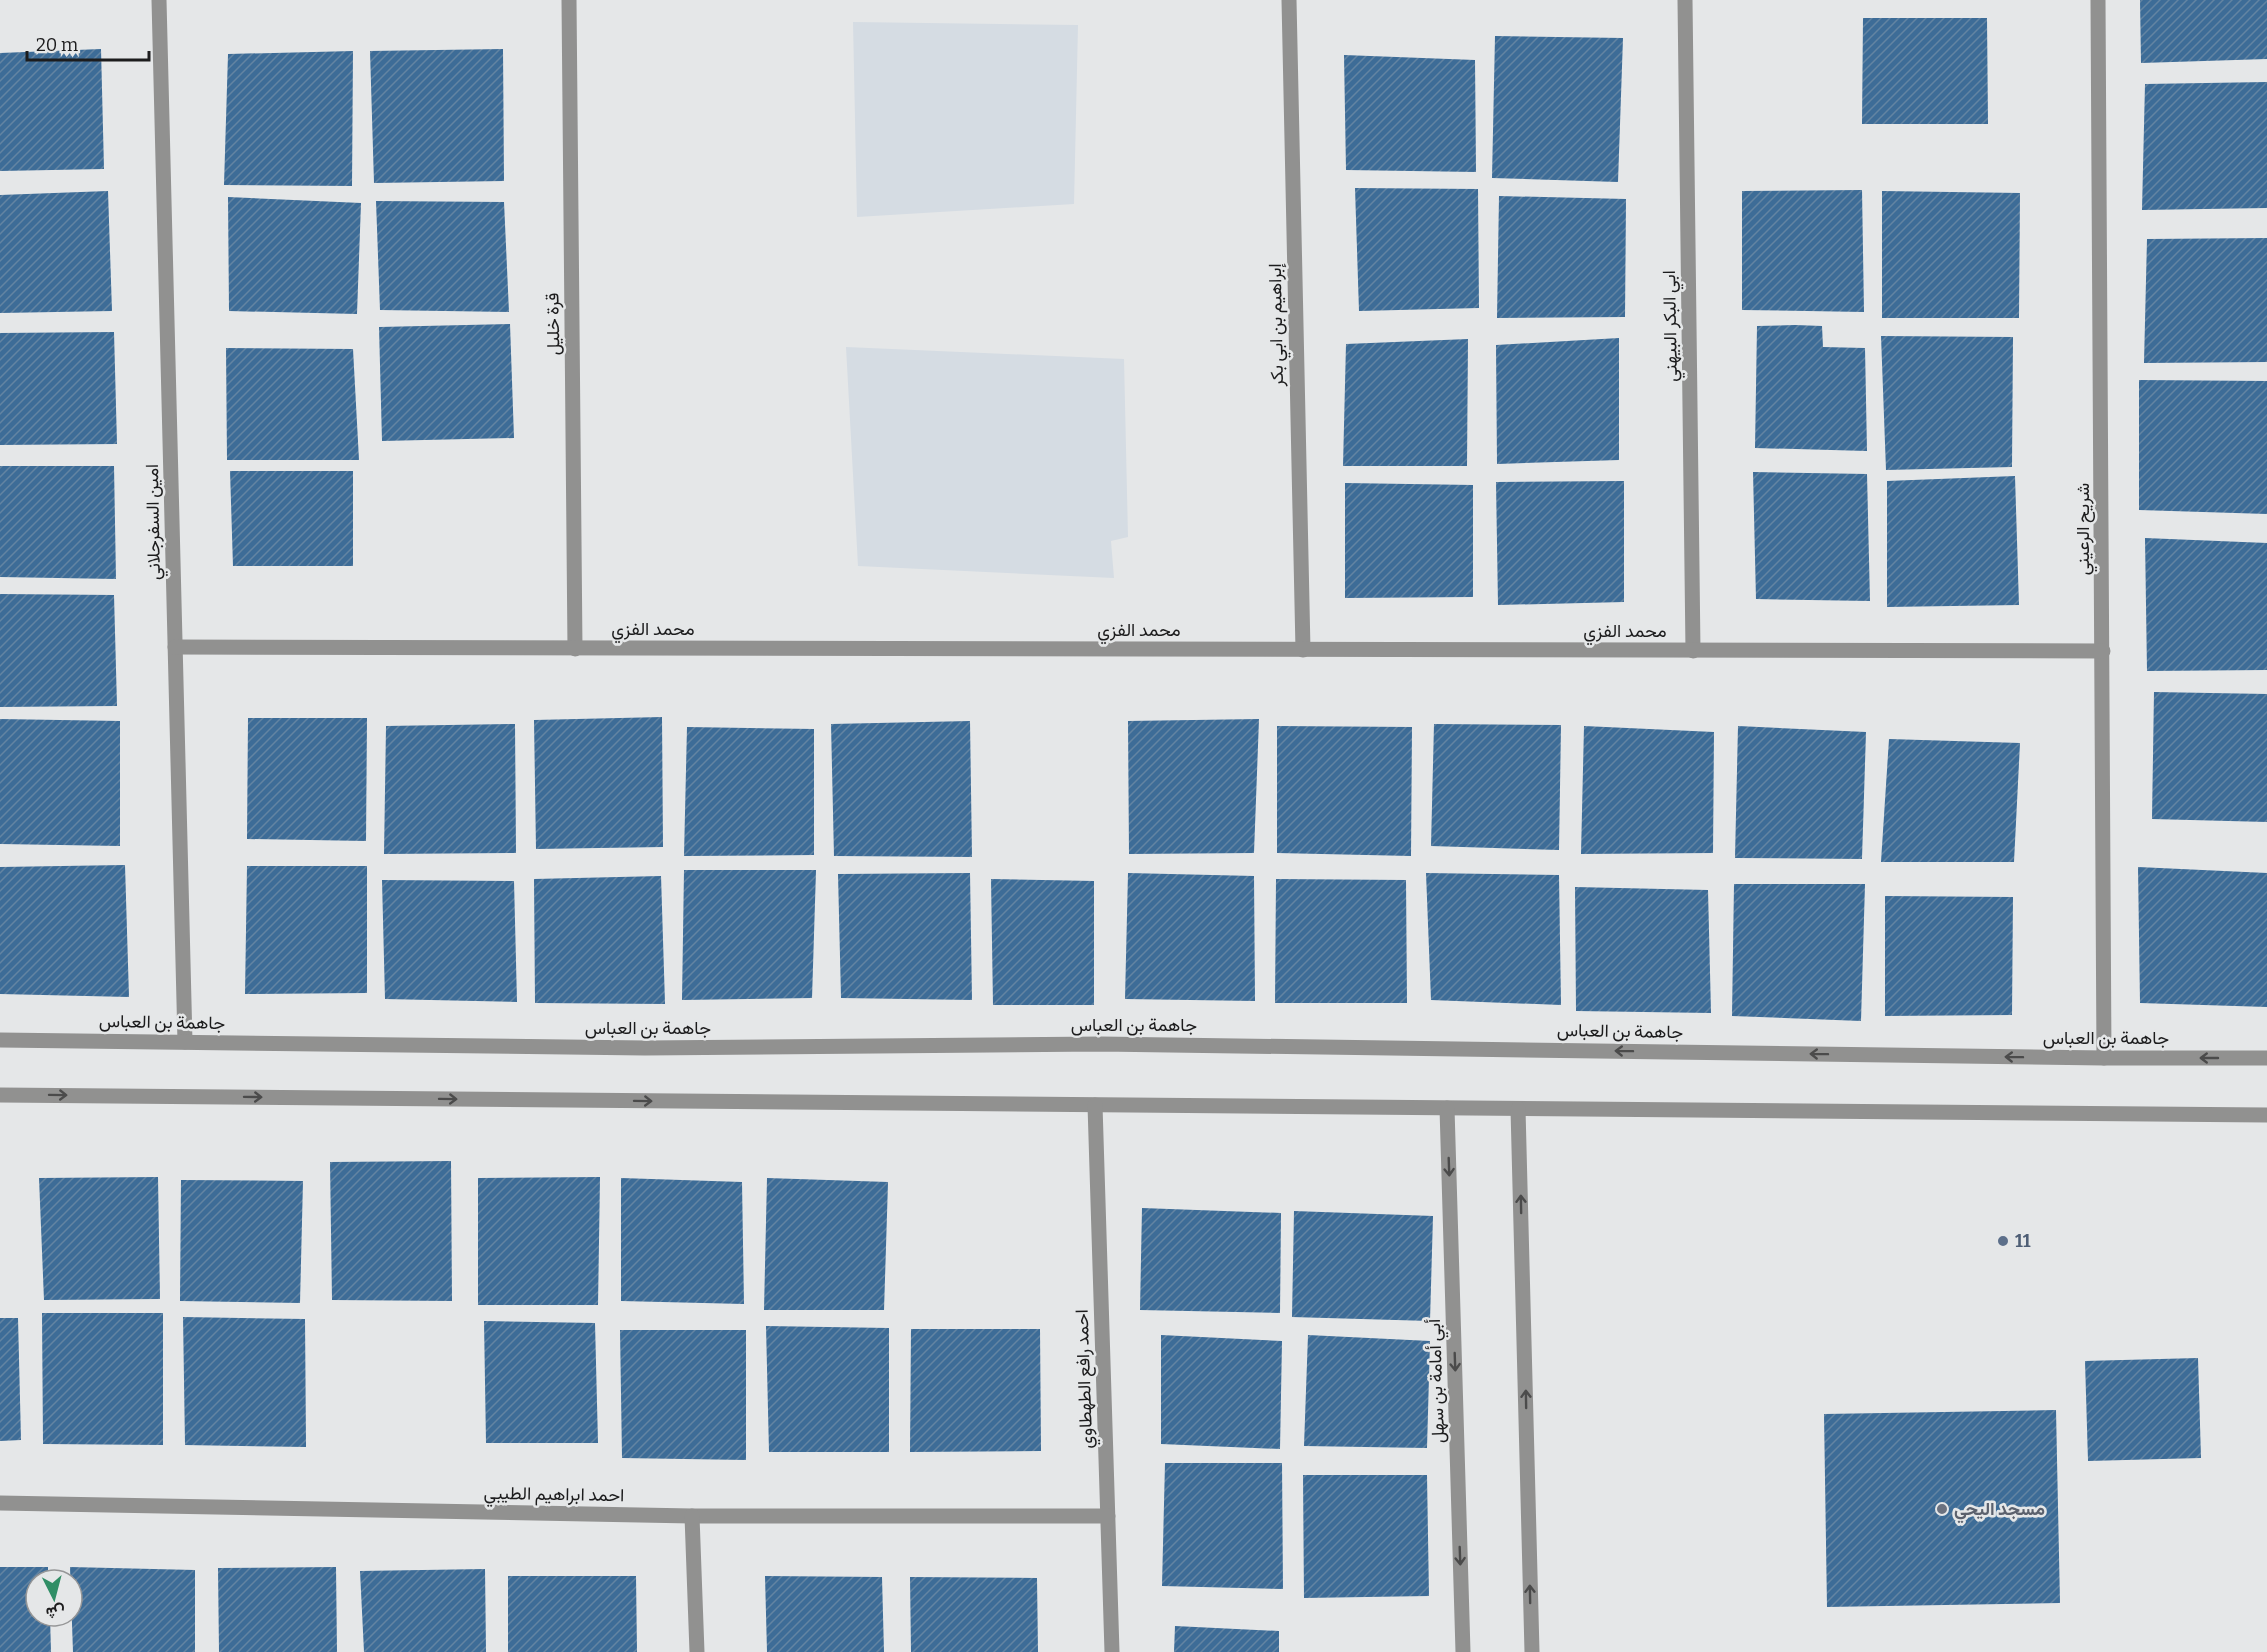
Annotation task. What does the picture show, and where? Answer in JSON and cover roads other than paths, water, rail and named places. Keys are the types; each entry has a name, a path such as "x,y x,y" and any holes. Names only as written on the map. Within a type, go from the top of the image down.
{"street":[{"name":"امين السفرجلاني","path":"159,0 185,1042"},
{"name":"قرة خليل","path":"569,0 575,649"},
{"name":"إبراهيم بن ابي بكر","path":"1289,0 1303,650"},
{"name":"ابي البكر البيهني","path":"1685,0 1693,651"},
{"name":"شريح الرعيني","path":"2098,0 2104,1058"},
{"name":"محمد الفزي","path":"176,647 2103,651"},
{"name":"جاهمة بن العباس","path":"0,1040 645,1048 1101,1044 2104,1058 2267,1058"},
{"path":"0,1095 2267,1115"},
{"name":"احمد رافع الطهطاوي","path":"1095,1105 1112,1652"},
{"name":"أبي أمامة بن سهل","path":"1447,1108 1463,1652"},
{"path":"1518,1109 1532,1652"},
{"name":"احمد ابراهيم الطيبي","path":"0,1503 692,1516 1108,1516"},
{"path":"692,1516 697,1652"}],"place":[{"name":"11","path":"2003,1241"},
{"name":"مسجد اليحي","path":"1942,1509"}]}
